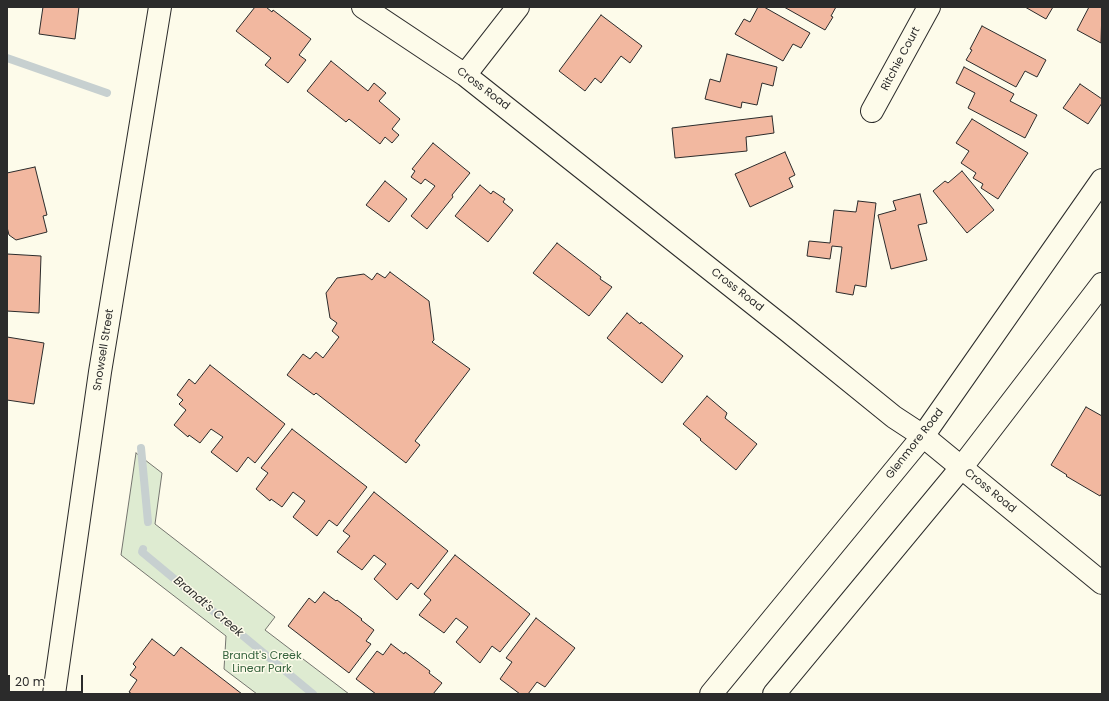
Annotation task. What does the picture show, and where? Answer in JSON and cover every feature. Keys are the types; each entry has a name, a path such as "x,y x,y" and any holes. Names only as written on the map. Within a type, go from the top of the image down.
{"street":[{"name":"Snowsell Street","path":"54,694 100,372 160,7"},
{"name":"Cross Road","path":"364,7 465,75 782,326 894,417 923,436 1102,583"},
{"path":"465,75 518,7"},
{"name":"Ritchie Court","path":"872,111 929,7"},
{"name":"Glenmore Road","path":"711,694 923,436 1102,180"},
{"path":"774,694 961,468 1102,284"}],"green space":[{"name":"Brandt's Creek Linear Park","path":"136,453 162,473 155,524 275,617 265,630 349,694 257,694 224,669 226,636 121,555"}],"building":[{"path":"43,7 79,7 75,39 39,34"},
{"path":"255,7 266,7 272,12 273,10 311,39 299,55 306,60 288,83 265,65 271,58 236,31"},
{"path":"758,7 764,7 810,33 801,48 793,44 783,61 735,34 744,19 750,22"},
{"path":"784,7 836,7 831,16 833,17 825,30"},
{"path":"1025,7 1053,7 1046,19"},
{"path":"1089,7 1102,8 1101,43 1077,30"},
{"path":"601,15 642,46 630,63 621,56 601,83 595,78 585,91 559,71"},
{"path":"982,26 1046,60 1037,77 1025,71 1016,87 966,60"},
{"path":"727,54 777,67 773,86 762,83 757,105 742,102 741,108 705,99 710,79 720,82"},
{"path":"331,61 368,91 374,83 386,93 379,101 400,119 392,129 399,135 392,143 385,137 380,144 349,119 346,122 307,91"},
{"path":"964,67 1014,94 1010,101 1037,115 1025,138 968,108 975,93 956,83"},
{"path":"1080,84 1102,99 1102,103 1088,124 1063,108"},
{"path":"772,116 774,133 746,137 747,151 675,158 672,128"},
{"path":"972,119 1028,153 998,199 981,188 983,184 973,178 976,173 961,163 969,151 956,143"},
{"path":"433,143 470,173 427,229 411,216 435,186 425,179 421,184 411,177 415,171 412,169"},
{"path":"785,152 795,175 789,178 793,187 750,207 735,174"},
{"path":"35,167 47,215 43,216 47,232 16,240 9,235 7,227 7,173"},
{"path":"962,171 994,210 967,233 933,191 945,181 948,183"},
{"path":"385,181 407,199 389,222 366,205"},
{"path":"480,185 491,194 493,191 505,199 503,202 513,210 488,242 455,216"},
{"path":"920,194 927,223 918,225 927,260 891,269 878,215 896,210 893,201"},
{"path":"858,201 876,203 866,287 855,285 853,295 836,292 842,247 832,246 830,259 807,256 809,241 830,243 834,210 856,212"},
{"path":"557,243 601,277 600,279 612,287 589,316 533,273"},
{"path":"7,254 41,256 39,313 7,311"},
{"path":"390,272 429,301 434,340 432,342 470,369 415,441 420,445 406,463 316,393 314,395 287,375 303,354 310,359 316,352 323,358 339,337 332,331 337,323 330,318 326,293 337,278 364,274 372,280 377,273 385,278"},
{"path":"627,313 640,324 641,322 683,356 662,383 607,338"},
{"path":"7,337 44,343 34,404 7,400"},
{"path":"210,365 285,424 255,463 248,457 237,472 211,452 223,437 211,429 200,443 189,435 188,437 174,425 186,410 179,404 183,400 177,395 189,379 195,384"},
{"path":"707,396 727,413 725,418 757,444 736,470 683,424"},
{"path":"1086,407 1102,416 1102,493 1100,496 1066,476 1067,475 1051,465"},
{"path":"292,429 367,487 337,526 329,520 317,536 293,517 305,501 293,492 282,507 271,499 270,501 256,489 268,473 261,468"},
{"path":"374,492 448,551 418,589 411,583 397,600 374,579 386,564 374,555 362,570 337,552 350,536 343,531"},
{"path":"455,555 530,614 500,652 492,646 480,663 456,642 468,627 456,618 444,633 419,615 431,600 424,594"},
{"path":"324,592 362,619 361,620 374,630 366,641 371,644 349,673 288,626 309,598 315,603"},
{"path":"536,618 575,648 545,687 537,682 528,694 520,694 500,679 512,662 506,658"},
{"path":"152,639 174,656 181,647 242,694 132,694 129,692 137,680 130,675 136,667 133,664"},
{"path":"391,644 404,654 405,652 430,671 429,673 442,683 433,694 376,694 356,679 377,651 383,655"}],"waterway":[{"name":"Brandt's Creek","path":"7,58 107,93"},
{"name":"Brandt's Creek","path":"141,448 148,522"},
{"name":"Brandt's Creek","path":"143,549 142,552 313,694"}]}
